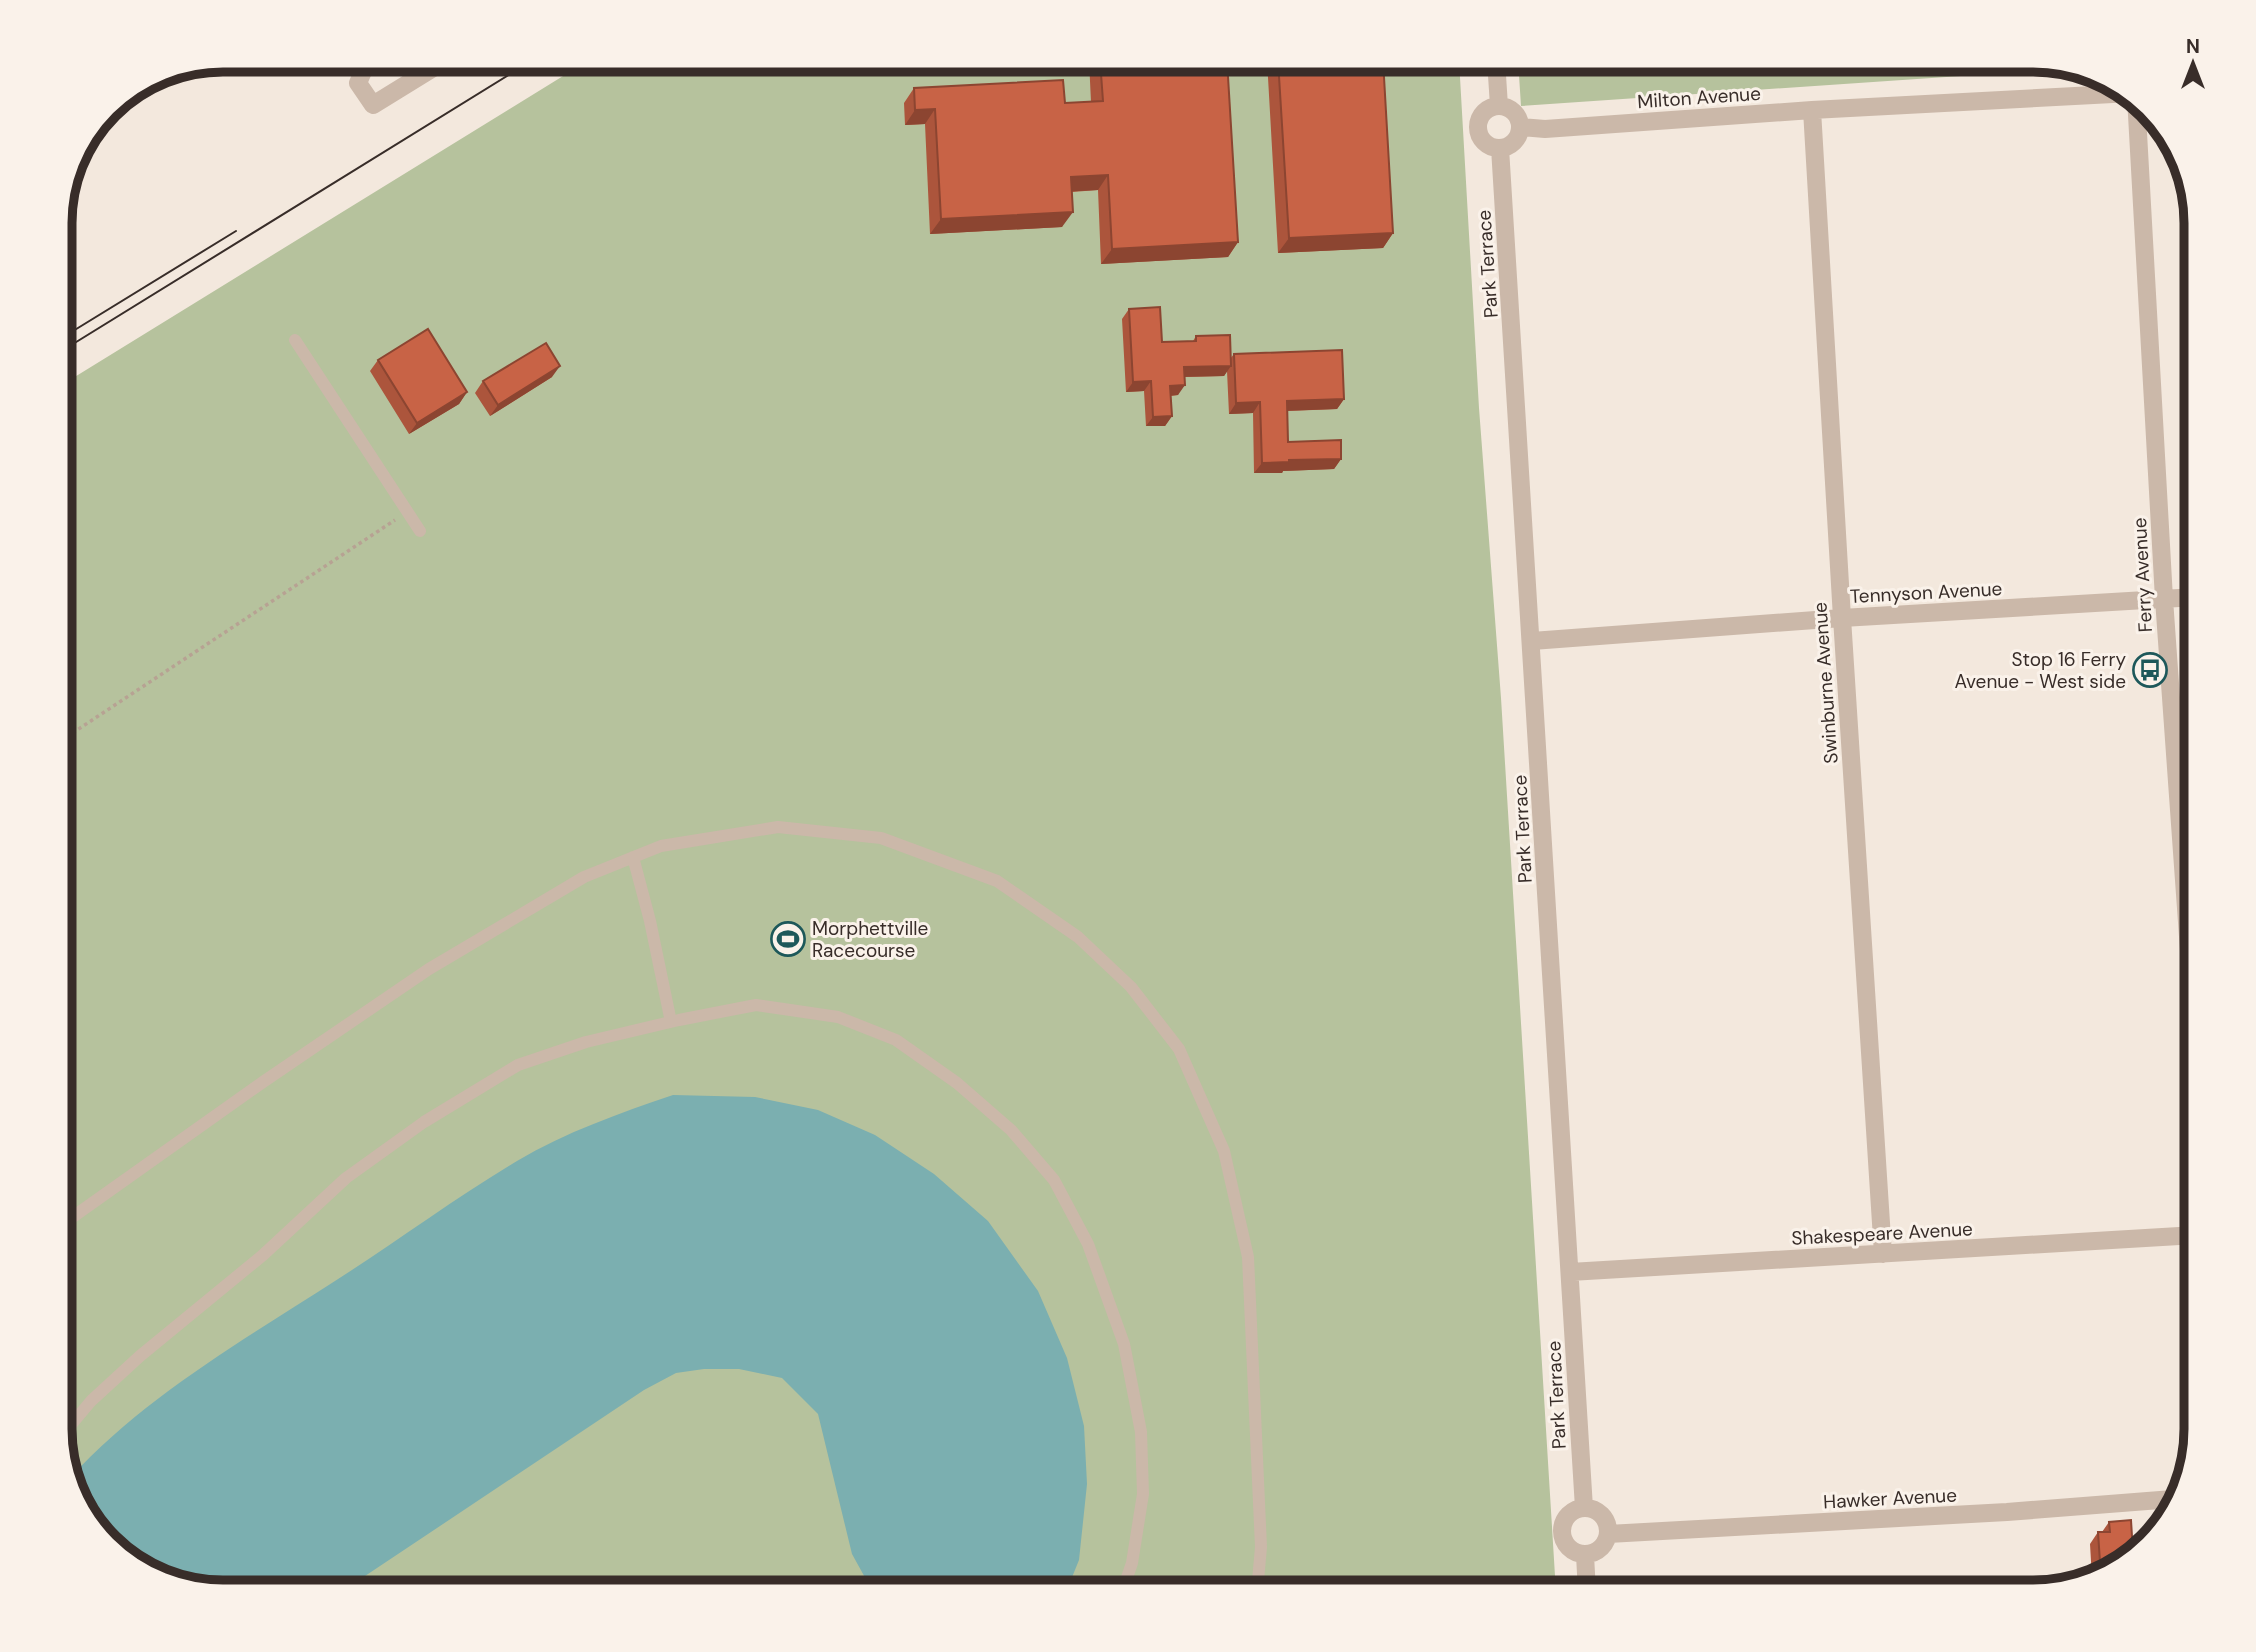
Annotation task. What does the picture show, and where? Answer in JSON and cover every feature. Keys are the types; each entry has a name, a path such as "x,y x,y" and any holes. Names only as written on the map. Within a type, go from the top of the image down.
{"street":[{"path":"363,72 358,83 373,105 427,72"},
{"path":"1497,72 1499,106"},
{"name":"Milton Avenue","path":"1521,127 1545,129 1812,110 2112,94"},
{"path":"1499,106 1512,109 1519,117 1521,127 1516,141 1500,148 1487,144 1482,139 1478,126 1481,115 1486,110 1499,106"},
{"name":"Swinburne Avenue","path":"1812,110 1883,1254"},
{"name":"Ferry Avenue","path":"2137,113 2164,599 2184,880"},
{"name":"Park Terrace","path":"1500,148 1584,1508"},
{"name":"Tennyson Avenue","path":"1532,641 1842,618 2184,598"},
{"name":"Shakespeare Avenue","path":"1570,1272 2184,1236"},
{"name":"Hawker Avenue","path":"1608,1534 2007,1512 2167,1499"},
{"path":"1584,1508 1592,1509 1603,1516 1608,1526 1603,1547 1585,1555 1569,1548 1564,1542 1562,1532 1563,1524 1570,1513 1584,1508"},
{"path":"1585,1555 1586,1580"}],"lane":[{"path":"295,340 419,531"},
{"path":"72,1217 429,969 584,877 661,846 778,827 881,838 998,881 1078,937 1131,987 1179,1049 1224,1151 1248,1257 1261,1547 1258,1580"},
{"path":"632,857 650,921 671,1022"},
{"path":"72,1424 91,1402 140,1356 263,1255 346,1178 424,1122 518,1065 586,1042 757,1005 838,1017 897,1040 957,1083 1011,1130 1054,1180 1088,1244 1124,1344 1141,1432 1143,1494 1132,1563 1126,1580"}],"path":[{"path":"72,733 407,512"}],"green space":[{"name":"Morphettville Racecourse","path":"570,72 1460,72 1555,1580 223,1580 203,1579 174,1572 156,1565 131,1549 109,1529 92,1505 77,1468 72,1439 72,379"},
{"path":"1519,72 2019,72 1521,106"}],"water":[{"path":"673,1095 755,1097 818,1110 875,1135 934,1174 988,1221 1038,1291 1067,1358 1084,1426 1087,1484 1079,1560 1071,1580 866,1580 852,1554 818,1414 782,1378 739,1369 704,1369 676,1373 644,1390 359,1580 223,1580 193,1577 156,1565 131,1549 109,1529 92,1505 78,1470 130,1421 196,1371 471,1190 536,1151 613,1116"}],"building":[{"path":"1101,72 1228,72 1238,242 1112,249 1108,175 1071,177 1073,212 941,219 935,109 915,110 914,88 1063,80 1065,103 1103,101"},
{"path":"1279,72 1384,72 1393,233 1289,238"},
{"path":"1160,307 1162,342 1196,341 1196,336 1230,335 1231,366 1184,367 1185,385 1170,386 1172,416 1153,417 1151,381 1133,382 1129,309"},
{"path":"428,329 467,392 417,423 378,360"},
{"path":"546,343 560,366 498,405 483,381"},
{"path":"1342,350 1344,399 1287,401 1288,442 1341,440 1341,459 1262,463 1260,402 1236,403 1234,354"},
{"path":"2131,1520 2132,1543 2100,1565 2098,1532 2110,1532 2109,1522"}],"tram line":[{"path":"72,345 514,72"},
{"path":"72,332 236,231"}],"place":[{"name":"Stop 16 Ferry Avenue - West side","path":"2150,670"},
{"name":"Morphettville Racecourse","path":"788,939"}]}
